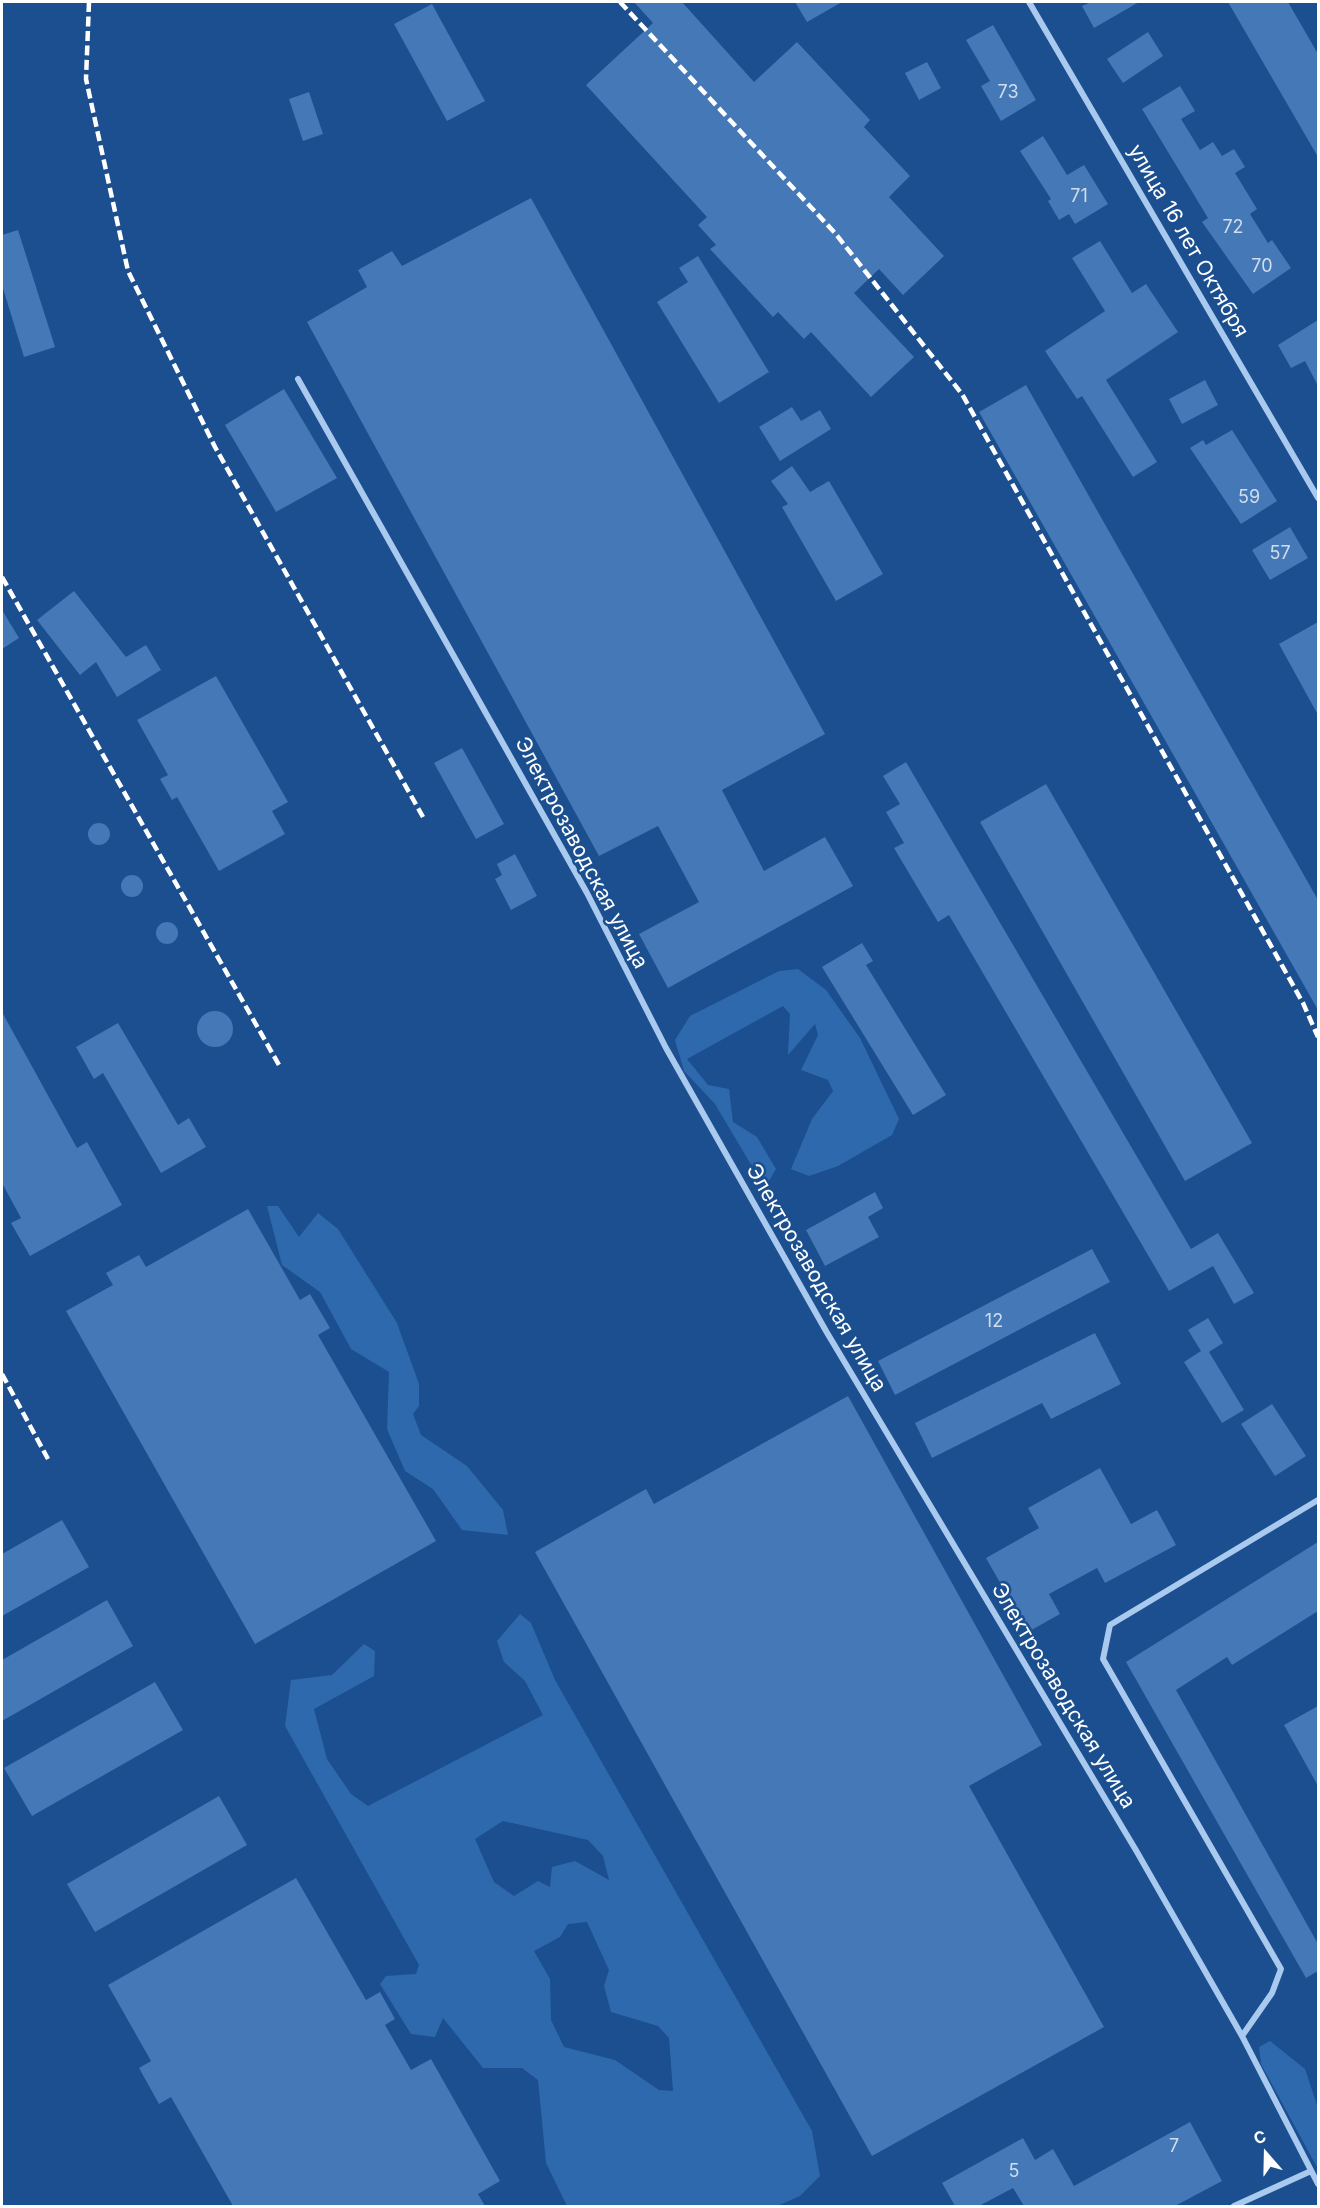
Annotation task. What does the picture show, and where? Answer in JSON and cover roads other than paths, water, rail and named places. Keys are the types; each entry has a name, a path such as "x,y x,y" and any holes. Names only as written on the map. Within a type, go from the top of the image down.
{"street":[{"name":"улица 16 лет Октября","path":"1029,2 1318,498"},
{"name":"Электрозаводская улица","path":"298,380 587,893 666,1048 826,1331 1137,1852 1242,2036 1318,2184"},
{"path":"1242,2036 1272,1993 1281,1969 1103,1659 1110,1625 1318,1500"},
{"path":"1234,2206 1311,2171"}],"railway":[{"path":"89,2 86,79 128,271 215,447 423,817"},
{"path":"620,2 835,233 962,394 1303,1003 1318,1037"},
{"path":"2,577 279,1065"},
{"path":"2,1374 48,1459"}]}
